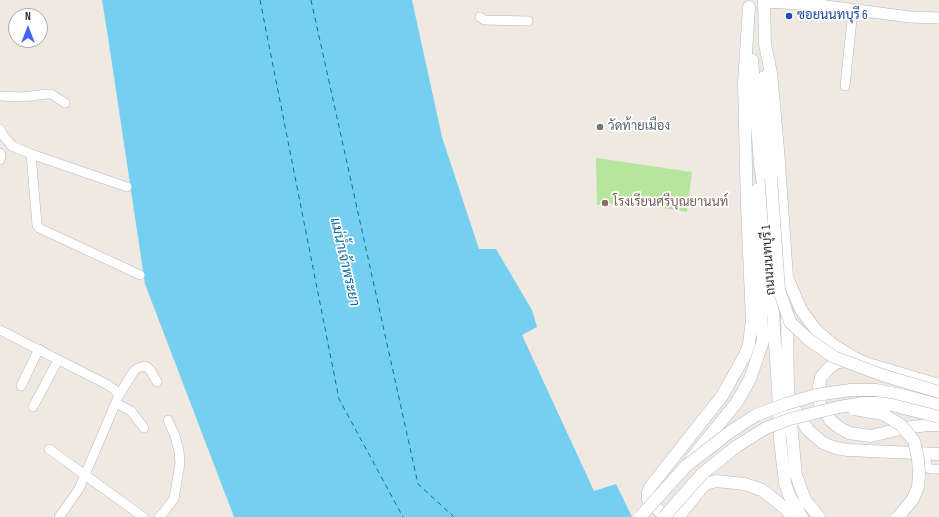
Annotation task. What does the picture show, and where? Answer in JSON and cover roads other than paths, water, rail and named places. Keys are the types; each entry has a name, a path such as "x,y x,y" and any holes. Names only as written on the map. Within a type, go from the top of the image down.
{"main road":[{"name":"ถนนนนทบุรี 1","path":"764,1 764,44 771,73 787,277 801,310 816,330 832,344 865,363 939,385"},
{"name":"ถนนนนทบุรี 1","path":"749,4 760,164 766,206 780,440 785,482 789,494 802,517"},
{"path":"749,4 744,82 747,208 752,320 749,344 745,355 722,396 651,486 648,492 648,500 665,517 702,474 725,455 766,428 790,419 839,407 864,403 892,405 939,417"},
{"path":"764,44 764,96 779,290 790,322 808,339 834,357 882,375 939,392"},
{"path":"640,517 686,466 737,402 750,379 758,360 763,341 761,319 762,284 757,206 760,164"},
{"path":"787,277 788,392 796,476 806,501 819,517"},
{"path":"865,363 850,361 838,362 830,367 821,377 818,391 820,404 831,421 849,433 871,436 904,428 927,425 939,426"},
{"path":"686,466 730,432 756,415 816,395 851,390 907,389 939,396"},
{"path":"876,390 939,405"},
{"path":"788,392 794,410 808,430 823,444 848,450 939,454"},
{"path":"839,407 883,414 901,425 914,441 920,474 918,487 914,499 898,517"},
{"path":"678,517 705,484 716,482 745,484 762,490 786,509 792,517"}],"street":[{"path":"764,1 818,5 910,17 939,18"},
{"path":"845,86 853,10"},
{"path":"480,17 484,20 528,21"},
{"path":"0,96 22,97 51,94 65,103"},
{"path":"0,129 2,134 12,146 30,154 127,188"},
{"path":"0,153 0,160"},
{"path":"30,154 37,225 39,228 140,275"},
{"path":"0,330 114,389 118,399 131,411 144,428"},
{"path":"21,386 39,349"},
{"path":"33,407 58,360"},
{"path":"59,517 79,489 118,399 134,371 145,366 151,371 157,382"},
{"path":"159,517 174,499 180,463 177,443 168,420"},
{"path":"49,449 143,517"},
{"path":"925,453 927,467 930,469 939,469"}],"water":[{"name":"แม่น้ำเจ้าพระยา","path":"102,0 412,0 442,137 479,249 496,249 532,310 537,327 522,335 594,491 616,484 632,517 234,517 145,284"}],"place":[{"name":"ซอยนนทบุรี 6","path":"789,16"},
{"name":"วัดท้ายเมือง","path":"600,127"},
{"name":"โรงเรียนศรีบุณยานนท์","path":"605,203"}]}
